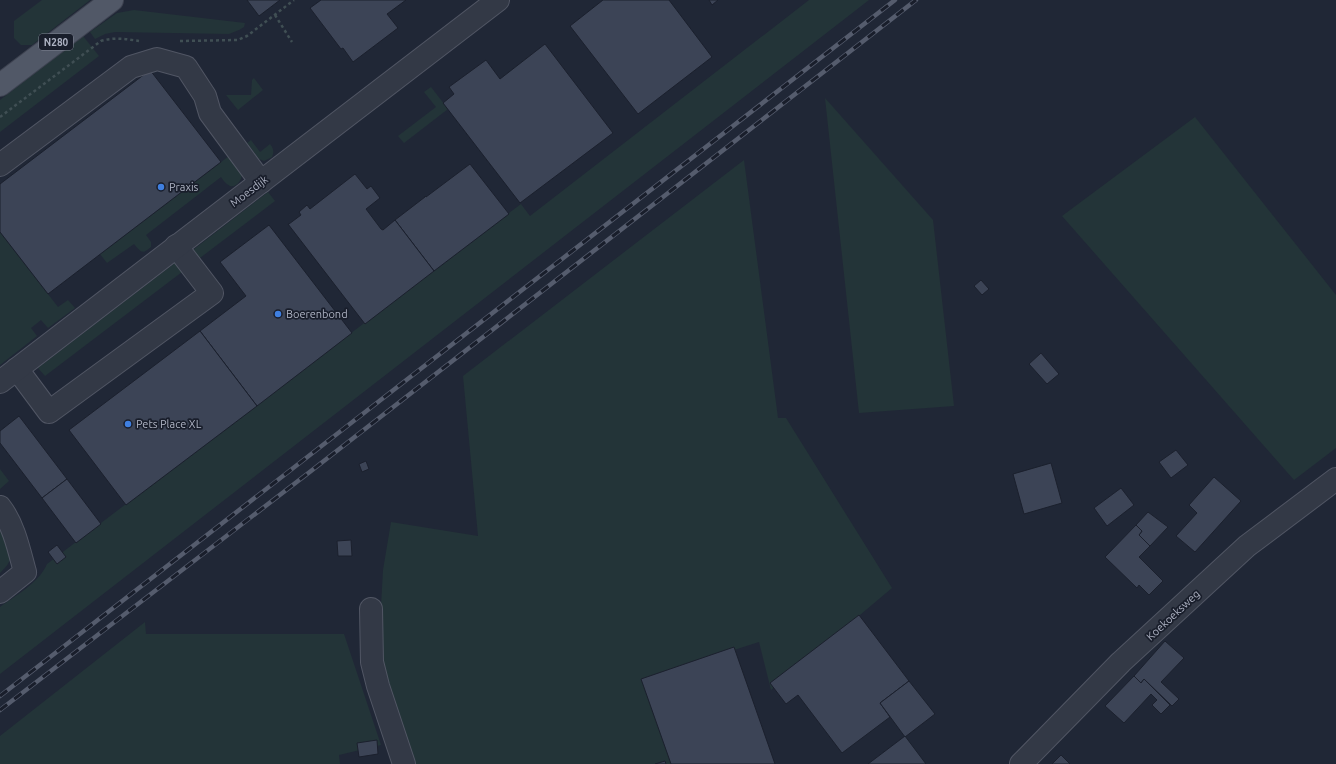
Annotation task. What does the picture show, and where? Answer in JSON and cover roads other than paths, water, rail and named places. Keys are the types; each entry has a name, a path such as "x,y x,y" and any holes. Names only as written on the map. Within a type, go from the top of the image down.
{"main road":[{"name":"N280","path":"0,85 112,0"}],"street":[{"name":"Moesdijk","path":"0,382 498,0"},
{"path":"0,164 131,67 157,59 186,67 205,96 210,113 261,182"},
{"path":"17,369 49,412 212,293 176,246"},
{"name":"Koekoeksweg","path":"1021,764 1121,662 1247,546 1336,479"},
{"path":"0,507 7,516 12,528 25,572 0,592"},
{"path":"371,608 372,662 378,686 404,764"}],"railway":[{"path":"0,696 895,0"},
{"path":"0,710 311,471 916,0"}],"place":[{"name":"Praxis","path":"161,187"},
{"name":"Boerenbond","path":"278,314"},
{"name":"Pets Place XL","path":"128,424"}]}
